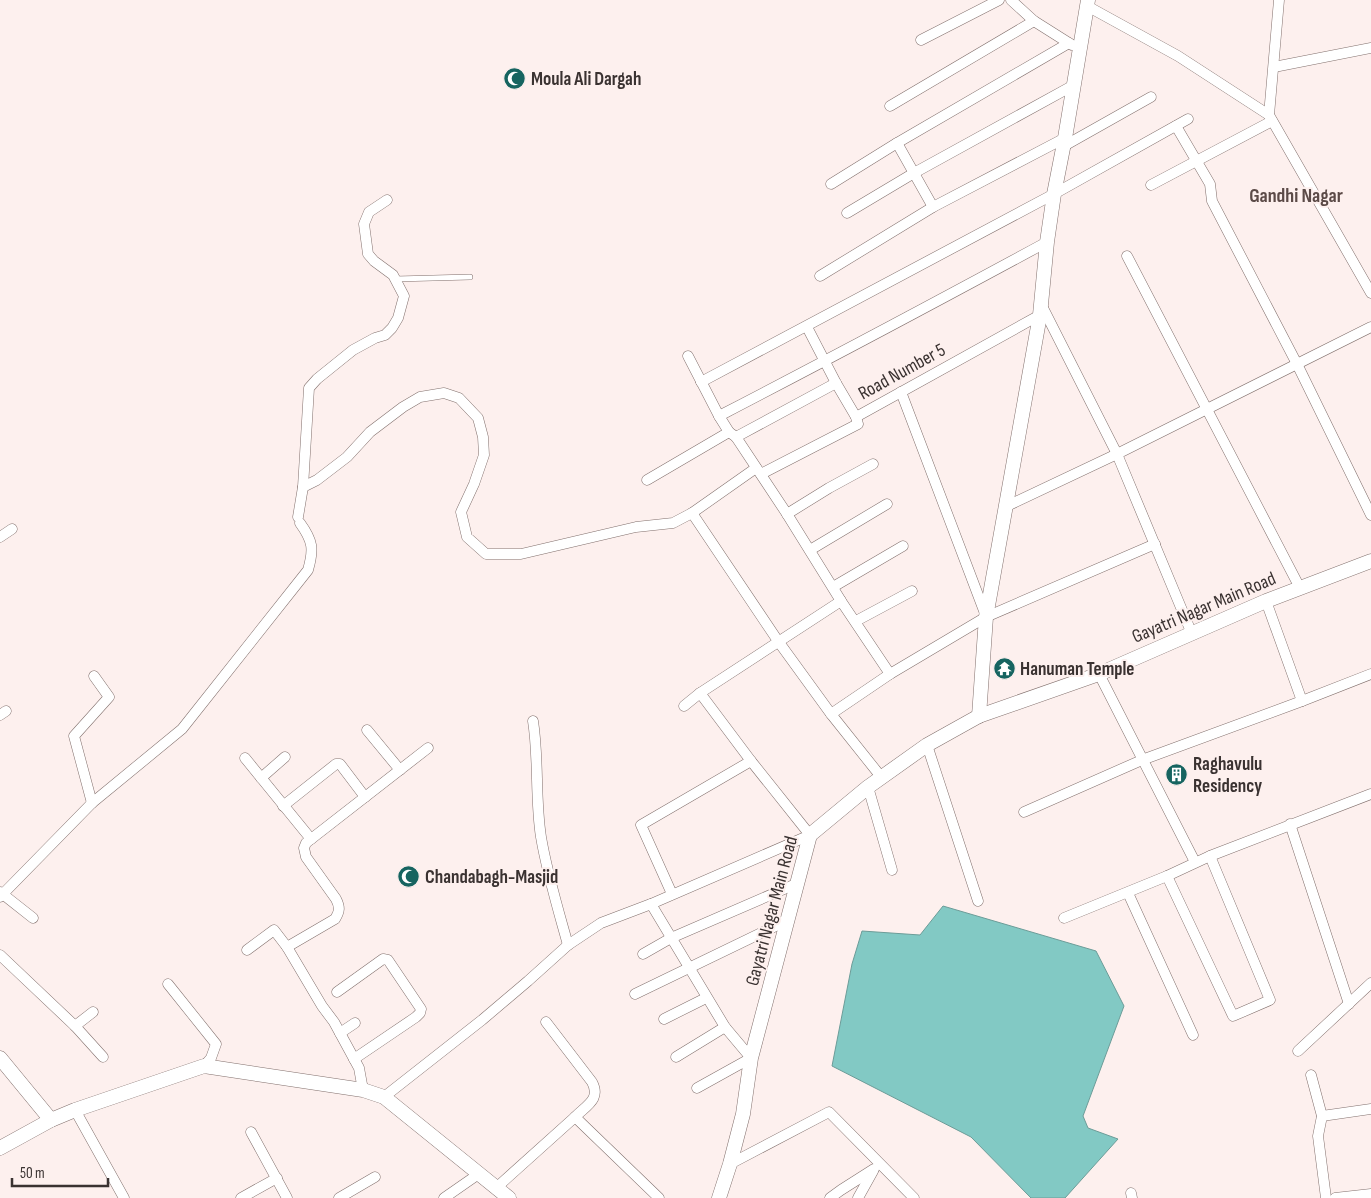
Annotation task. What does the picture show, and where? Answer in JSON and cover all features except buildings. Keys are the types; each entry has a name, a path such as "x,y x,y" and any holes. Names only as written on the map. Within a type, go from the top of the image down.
{"street":[{"path":"921,40 999,0"},
{"path":"1011,0 1034,21 1074,46"},
{"path":"1271,118 1279,0"},
{"path":"979,716 986,618 1040,310 1054,194 1065,142 1074,84 1074,46 1087,3 1186,61 1271,118 1371,293"},
{"path":"890,106 1034,21"},
{"path":"831,184 896,143 1074,46"},
{"path":"1274,67 1371,48"},
{"path":"847,213 914,173 1074,84"},
{"path":"820,276 933,207 1151,97"},
{"path":"1151,185 1271,118"},
{"path":"701,382 1054,194 1188,119"},
{"path":"1176,126 1210,184 1212,201 1297,364 1371,515"},
{"path":"896,143 933,207"},
{"path":"33,918 1,894 92,802 182,729 308,570 313,548 308,534 299,520 309,388 317,379 353,350 375,338 385,335 392,328 401,310 404,296 393,275 374,261 368,254 364,224 366,218 369,212 386,200"},
{"path":"719,416 1047,242"},
{"path":"1127,256 1300,588"},
{"path":"1040,310 1117,454 1192,634"},
{"name":"Road Number 5","path":"758,471 858,424 856,417 1040,310"},
{"path":"807,326 856,417"},
{"path":"1007,506 1117,454 1371,327"},
{"path":"688,356 719,416 787,514 841,601 890,674"},
{"path":"646,480 836,383"},
{"path":"901,392 986,618"},
{"path":"303,487 317,480 347,457 370,432 403,407 420,397 444,393 460,398 478,418 483,437 484,455 474,484 461,512 467,537 486,554 520,554 636,527 673,523 758,471"},
{"path":"787,514 873,464"},
{"path":"810,550 888,504"},
{"path":"692,513 778,642 831,714 882,778"},
{"path":"0,537 12,529"},
{"path":"831,714 890,674 986,618 1155,544"},
{"path":"833,587 902,546"},
{"name":"Gayatri Nagar Main Road","path":"719,1198 743,1114 751,1058 810,835 868,787 927,745 979,716 1099,674 1266,601 1371,561"},
{"path":"856,622 912,590"},
{"path":"684,706 700,693 841,601"},
{"path":"1266,601 1302,701"},
{"path":"1099,674 1196,862"},
{"path":"1024,812 1142,760 1371,674"},
{"path":"92,802 74,736 110,697 94,676"},
{"path":"384,1097 482,1020 568,945 601,923 651,904 810,835 700,693"},
{"path":"532,722 535,736 536,782 541,836 552,889 568,945"},
{"path":"367,730 400,770"},
{"path":"927,745 978,901"},
{"path":"287,947 335,919 340,912 336,899 306,857 304,848 306,843 428,748"},
{"path":"261,778 285,757"},
{"path":"245,758 311,839"},
{"path":"672,894 641,825 751,761"},
{"path":"283,806 336,764 340,764 365,797"},
{"path":"868,787 892,870"},
{"path":"1064,918 1290,824 1370,796"},
{"path":"1290,824 1349,1004"},
{"path":"1167,876 1233,1016 1270,1000 1210,856"},
{"path":"643,954 671,938 798,883"},
{"path":"1128,893 1194,1035"},
{"path":"651,904 724,1027 751,1058 697,1088"},
{"path":"635,994 788,920"},
{"path":"247,950 274,930 287,947 340,1033 359,1068 363,1090"},
{"path":"0,955 75,1026 103,1057"},
{"path":"337,992 383,959 388,960 421,1009 416,1018 354,1059"},
{"path":"168,984 216,1044 211,1058 204,1066"},
{"path":"1298,1051 1371,984"},
{"path":"664,1019 706,998"},
{"path":"75,1026 93,1012"},
{"path":"496,1188 595,1098 596,1092 592,1082 546,1022"},
{"path":"340,1033 355,1023"},
{"path":"676,1057 724,1027"},
{"path":"0,1058 51,1120"},
{"path":"0,1148 51,1120 75,1110 204,1066 363,1090 384,1097 509,1198"},
{"path":"1311,1075 1322,1116 1318,1136 1326,1198"},
{"path":"1322,1116 1371,1109"},
{"path":"75,1110 124,1198"},
{"path":"730,1164 829,1112 876,1165 914,1198"},
{"path":"575,1117 660,1198"},
{"path":"251,1132 287,1198"},
{"path":"830,1198 876,1165"},
{"path":"858,1198 876,1165"},
{"path":"444,1198 480,1173"},
{"path":"339,1198 375,1177"},
{"path":"241,1198 277,1178"},
{"path":"1335,1198 1371,1194"}],"lane":[{"path":"395,279 470,277"}],"water":[{"path":"943,906 1096,951 1124,1006 1083,1116 1088,1128 1118,1139 1065,1198 1031,1198 971,1137 832,1066 852,964 862,931 920,935"}],"place":[{"name":"Moula Ali Dargah","path":"515,79"},
{"name":"Hanuman Temple","path":"1004,669"},
{"name":"Raghavulu Residency","path":"1177,775"},
{"name":"Chandabagh-Masjid","path":"409,877"}],"district":[{"name":"Gandhi Nagar","path":"1296,196"}]}
